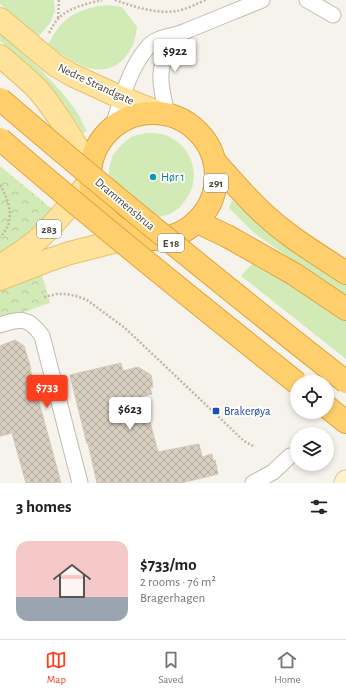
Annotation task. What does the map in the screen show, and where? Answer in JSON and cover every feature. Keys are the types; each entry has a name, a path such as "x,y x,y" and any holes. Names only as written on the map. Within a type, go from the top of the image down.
{"highway":[{"name":"Drammensbrua","path":"0,99 68,158 141,218 239,298 346,382"},
{"name":"291","path":"147,112 164,114 181,119 192,126 202,136 210,148 216,174 212,200 197,222 180,234 157,240 133,237 112,225 96,206 89,176 92,157 97,145 104,135 113,126 123,120 147,112"},
{"name":"E 18","path":"0,139 121,241 290,377"},
{"name":"291","path":"214,161 266,216 292,236 346,273"},
{"path":"197,222 227,236 294,274 346,308"},
{"path":"334,413 346,422"}],"main road":[{"name":"Nedre Strandgate","path":"0,19 55,65 72,75 122,98 164,114"},
{"path":"0,56 38,90 50,106 65,127 89,176"},
{"name":"283","path":"0,266 37,241 47,231 89,176"},
{"name":"283","path":"0,279 70,253 133,237"}],"street":[{"path":"113,126 136,63 147,47 160,38 183,32 262,0"},
{"path":"307,0 333,15"},
{"path":"164,114 161,68 167,54 183,32"},
{"path":"0,325 21,319 36,327 42,336 80,483"},
{"path":"253,483 273,472 290,456"}],"path":[{"path":"58,18 59,0"},
{"path":"47,36 58,18 70,10 102,0"},
{"path":"115,0 136,7 160,12 178,11 206,0"},
{"path":"0,185 9,204 11,218 5,232 0,237"},
{"path":"44,298 57,294 66,294 87,300 125,328 244,441 255,447"}],"green space":[{"path":"0,0 54,0 55,11 50,23 39,36 0,4"},
{"path":"107,5 122,7 137,27 133,45 124,58 114,66 104,69 93,69 81,65 48,44 59,27 75,14 94,7"},
{"path":"0,34 31,61 60,90 77,112 87,131 83,133 64,103 45,81 0,41"},
{"path":"146,133 164,134 181,145 191,160 193,169 194,178 189,195 179,208 160,217 150,218 109,183 109,168 113,155 122,144 133,136"},
{"path":"0,166 52,209 27,238 0,256"},
{"path":"232,200 273,237 346,284 346,296 254,233 229,208"},
{"path":"252,264 312,298 346,321 346,359 241,276"},
{"path":"42,275 50,303 0,320 0,291"}],"building":[{"path":"15,340 24,346 61,483 26,483 12,433 0,436 0,346"},
{"path":"121,363 123,371 138,367 151,375 153,387 150,388 152,394 143,396 158,452 199,444 202,457 212,454 218,474 181,483 97,483 70,375"}],"place":[{"name":"Hør 1","path":"153,177"},
{"name":"Brakerøya","path":"216,411"}]}
